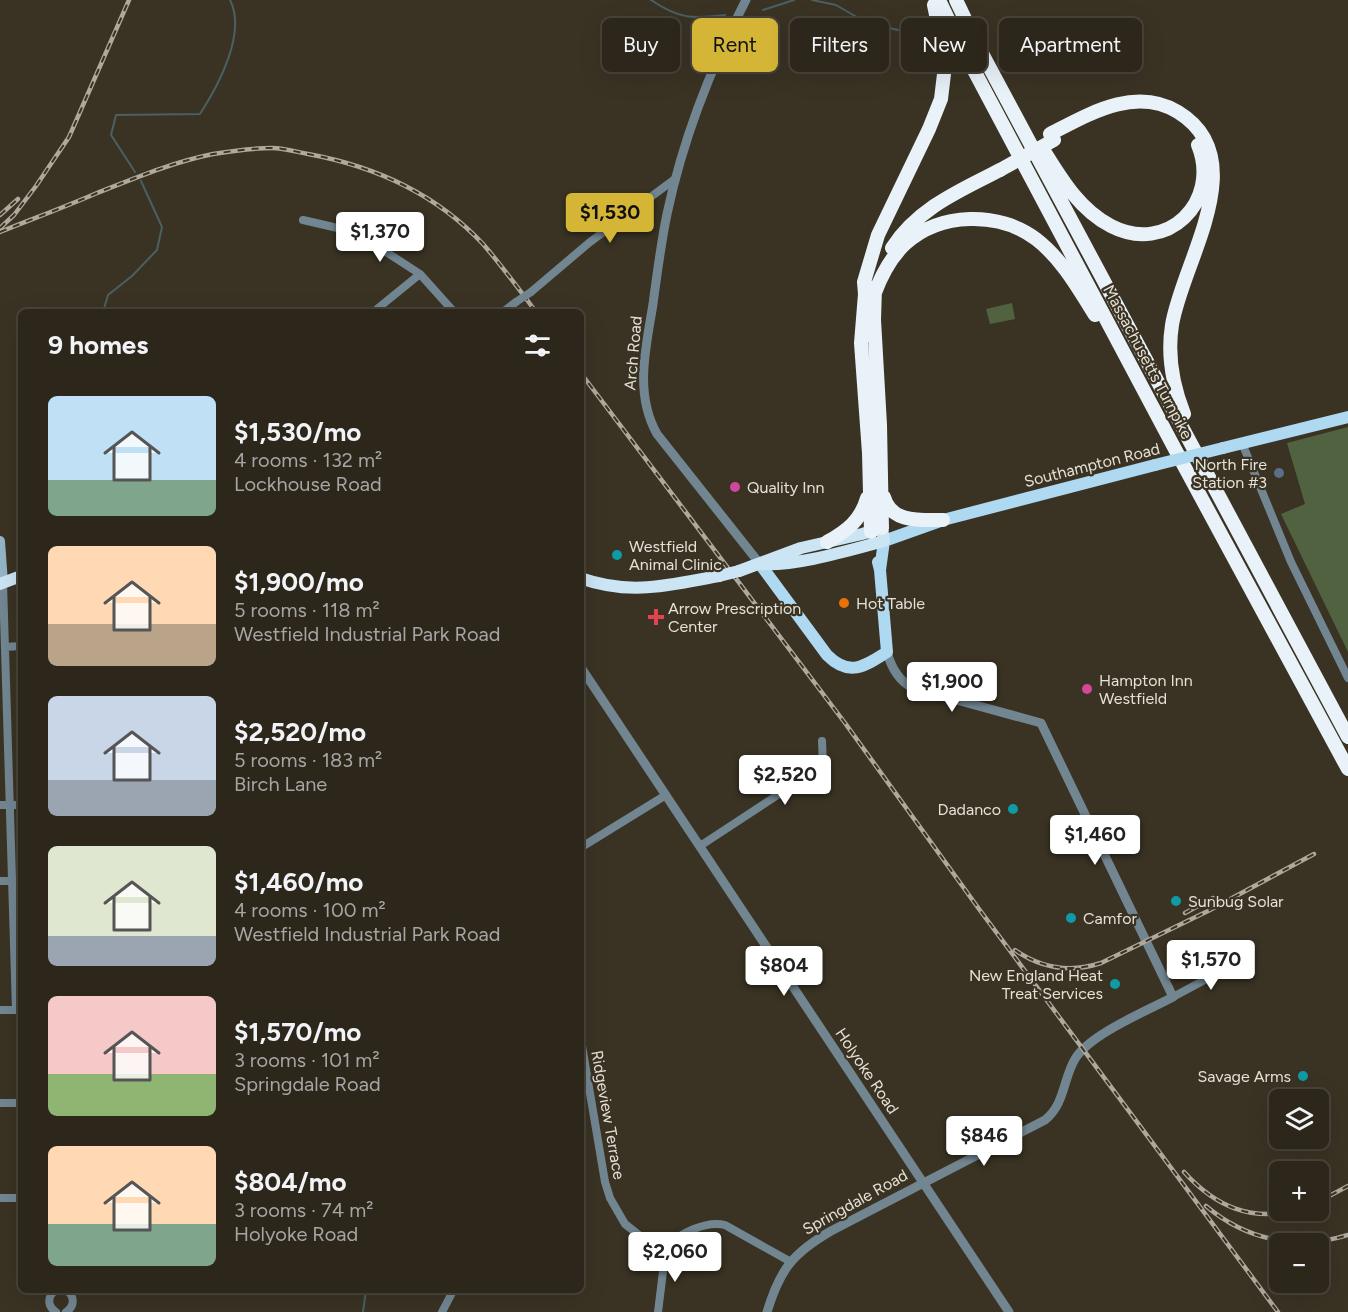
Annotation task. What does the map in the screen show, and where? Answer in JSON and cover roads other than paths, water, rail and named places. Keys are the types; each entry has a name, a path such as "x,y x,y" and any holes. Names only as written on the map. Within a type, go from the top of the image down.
{"highway":[{"path":"869,294 864,282 875,242 934,120 942,93 945,67 944,45 933,0"},
{"name":"Massachusetts Turnpike","path":"939,0 960,44 1176,451 1348,769"},
{"name":"Massachusetts Turnpike","path":"956,0 965,18"},
{"path":"987,60 1063,180 1081,204 1099,219 1118,230 1129,233 1158,232 1173,227 1186,216 1202,189 1202,160 1194,138 1180,123 1157,112 1140,109 1114,112 1052,137"},
{"name":"Massachusetts Turnpike","path":"987,63 1348,737"},
{"path":"877,536 875,482 861,343 869,294 882,264 895,243 914,221 944,199 1099,110 1115,104 1143,101 1171,108 1185,116 1197,128 1206,143 1212,161 1214,182 1209,209 1172,324 1170,351 1172,372 1175,392 1185,416 1250,541 1276,602"},
{"path":"869,294 896,254 913,238 935,226 960,220 981,219 1000,222 1026,233 1049,250 1067,272 1102,326 1176,451"},
{"path":"875,482 886,506 895,513 914,520 943,520"},
{"path":"827,542 847,530 860,516 875,482"},
{"name":"Southampton Road","path":"760,564 782,564 877,536"},
{"name":"Southampton Road","path":"584,579 617,588 653,589 739,571 801,548 827,542 877,536"},
{"path":"2,583 18,577"}],"main road":[{"name":"Southampton Road","path":"877,536 915,529 1155,465 1348,417"},
{"path":"760,564 821,647 839,665 849,669 861,667 887,652 877,536"},
{"path":"0,541 2,583"}],"street":[{"name":"Arch Road","path":"746,0 708,82 675,179 666,216 644,369 645,404 650,421 664,444 760,564"},
{"path":"507,309 531,292 590,242 675,179"},
{"path":"303,220 363,237 420,274 451,309"},
{"path":"377,309 420,274"},
{"path":"1242,443 1291,562 1348,678"},
{"path":"0,1010 18,1010 11,881 2,583"},
{"path":"5,647 18,646"},
{"path":"887,652 892,665 903,681 913,688 1041,723 1173,997"},
{"name":"Holyoke Road","path":"584,672 1009,1312"},
{"path":"700,846 793,785 818,772 823,766 822,741"},
{"path":"584,846 666,795"},
{"path":"0,805 18,805"},
{"path":"0,881 11,881"},
{"name":"Springdale Road","path":"767,1312 790,1262 804,1247 923,1182 1045,1120 1053,1113 1061,1100 1073,1064 1083,1049 1113,1029 1238,962"},
{"name":"Ridgeview Terrace","path":"584,1058 605,1182 610,1198 626,1224 644,1239 666,1247"},
{"path":"0,1103 18,1103"},
{"path":"0,1198 18,1198"},
{"path":"658,1312 666,1247 700,1227 717,1223 725,1225 790,1262"},
{"path":"51,1293 49,1303 56,1312"},
{"path":"66,1312 71,1308 73,1301 69,1293"},
{"path":"442,1312 452,1293"}],"waterway":[{"path":"135,172 111,135 116,115 200,114 222,74 233,43 234,13 230,0"},
{"path":"651,0 670,11 686,16 725,15"},
{"path":"763,10 794,0"},
{"path":"812,0 836,5 867,23 898,30"},
{"path":"104,309 108,295 132,276 157,250 162,227 141,181"},
{"path":"363,1312 366,1293"}],"railway":[{"path":"0,228 14,215 36,186 69,137 129,0"},
{"path":"0,232 183,161 235,151 281,149 357,166 403,185 424,197 465,226 483,244 534,309"},
{"path":"0,215 18,199"},
{"path":"584,377 845,723 979,909 1278,1312"},
{"path":"1015,950 1035,961 1056,967 1078,968 1101,963 1208,911 1314,854"},
{"path":"1185,913 1213,898"},
{"path":"1184,1172 1222,1203 1235,1209 1269,1214"},
{"path":"1329,1196 1348,1186"},
{"path":"1206,1206 1238,1227 1273,1239 1310,1242 1348,1235"}],"place":[{"name":"North Fire Station #3","path":"1279,473"},
{"name":"Quality Inn","path":"735,487"},
{"name":"Westfield Animal Clinic","path":"617,555"},
{"name":"Hot Table","path":"844,603"},
{"name":"Arrow Prescription Center","path":"656,617"},
{"name":"Hampton Inn Westfield","path":"1087,689"},
{"name":"Dadanco","path":"1013,809"},
{"name":"Sunbug Solar","path":"1176,901"},
{"name":"Camfor","path":"1071,918"},
{"name":"New England Heat Treat Services","path":"1115,984"},
{"name":"Savage Arms","path":"1303,1076"}]}
